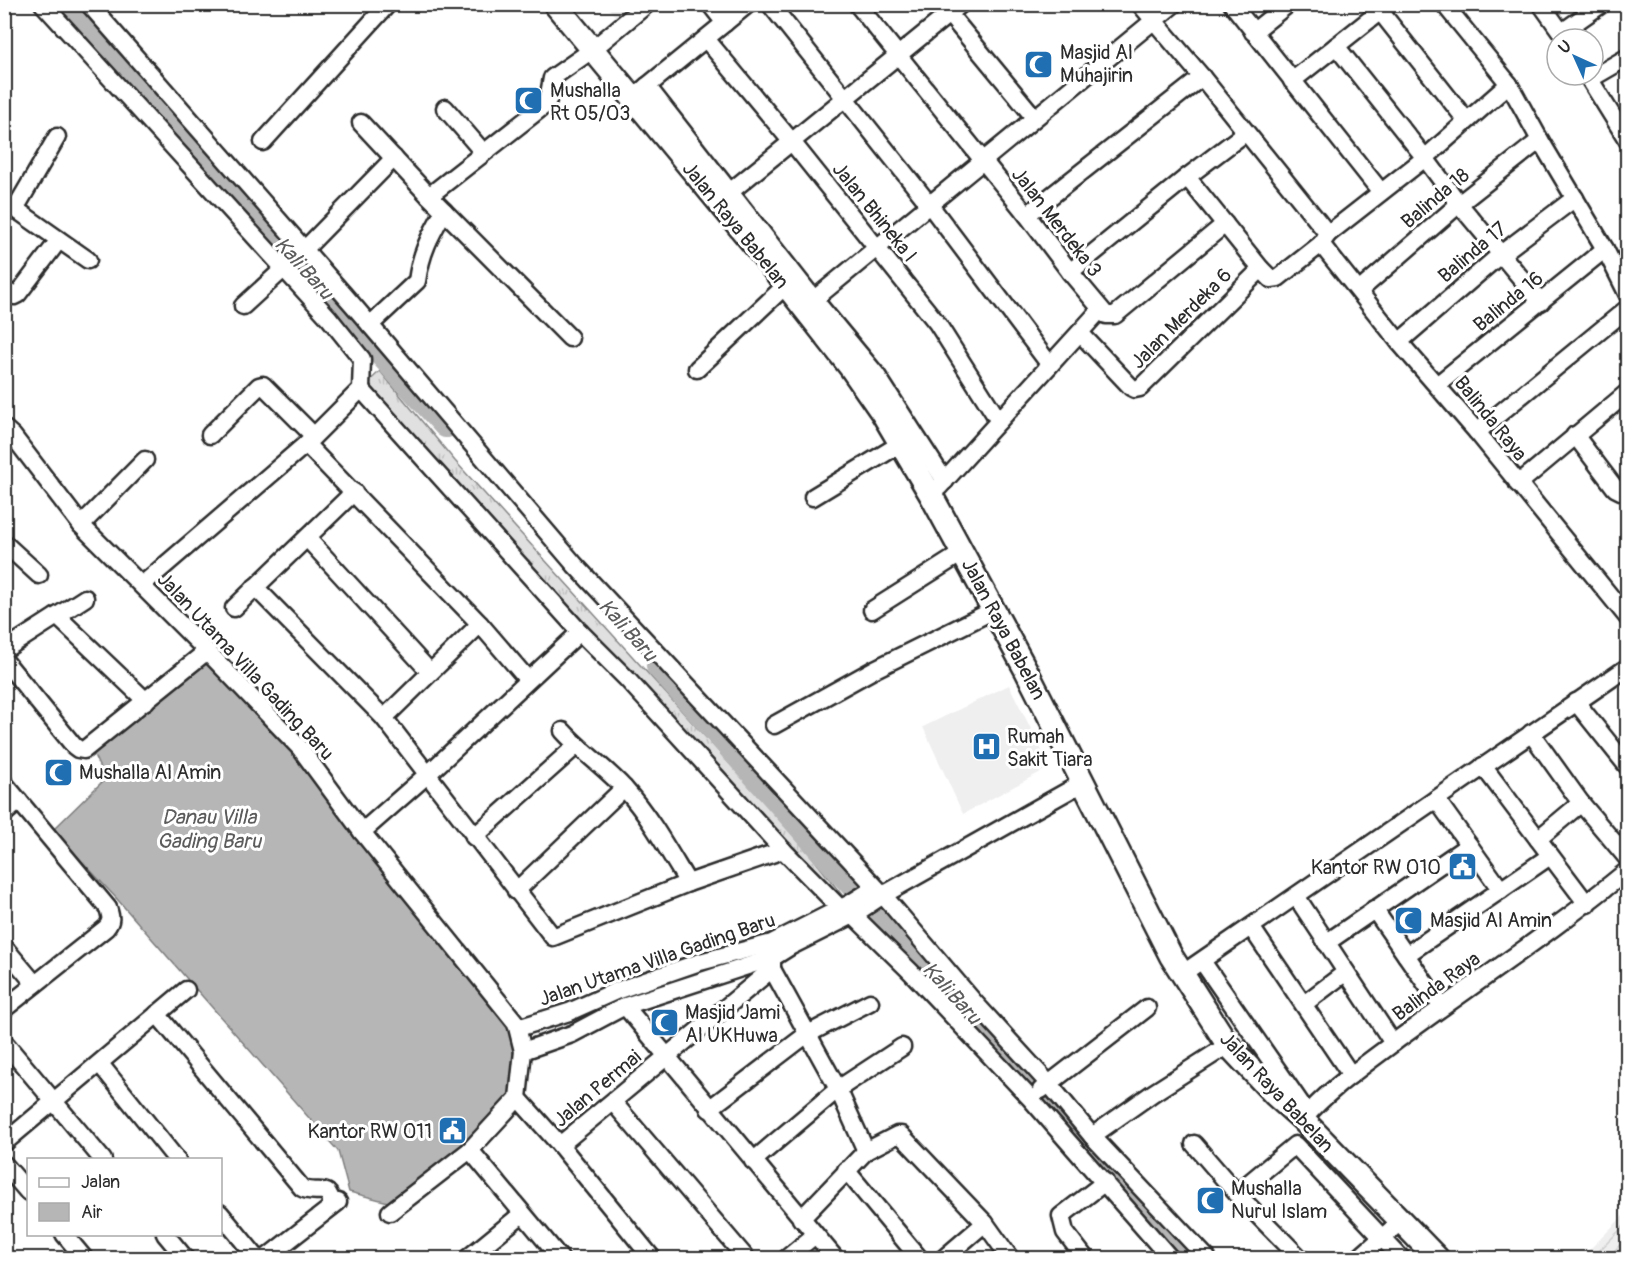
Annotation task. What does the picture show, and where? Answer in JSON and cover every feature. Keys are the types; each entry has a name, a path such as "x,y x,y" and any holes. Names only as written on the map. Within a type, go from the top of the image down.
{"main road":[{"name":"Jalan Raya Babelan","path":"555,4 592,50 640,92 785,286 809,303 900,444 938,488 962,553 1082,779 1171,956 1228,1045 1275,1095 1305,1117 1437,1258"}],"street":[{"path":"44,4 284,268 358,354 362,359 361,389 580,632 626,678 783,850 850,909 956,1019 1092,1136 1174,1227 1207,1258"},
{"path":"89,4 375,330 575,565 876,893 972,1003 1106,1182 1169,1258"},
{"path":"263,142 388,4"},
{"path":"429,196 547,103 550,79 592,50 647,4"},
{"path":"710,4 725,23"},
{"path":"748,4 640,92 731,191 809,303 876,374 938,488 1100,310 1106,315 1114,315 1225,224"},
{"path":"770,4 929,204 1050,365"},
{"name":"Balinda Raya","path":"1140,4 1202,77 1245,133 1398,342 1477,432 1628,618"},
{"path":"809,303 1174,4"},
{"path":"1232,4 1382,192"},
{"path":"1253,32 1288,4"},
{"path":"1444,4 1509,84 1605,249 1628,295"},
{"path":"1541,4 1558,27"},
{"path":"1574,27 1602,4"},
{"name":"Jalan Merdeka 3","path":"858,5 981,161 1027,215 1100,310"},
{"path":"1292,81 1384,8 1466,120"},
{"path":"731,191 955,9 1034,117"},
{"name":"Jalan Bhineka I","path":"706,39 937,323 999,422"},
{"path":"1336,46 1459,204 1541,302"},
{"path":"1605,69 1628,57"},
{"path":"1027,215 1202,77"},
{"path":"1187,177 1261,269 1275,279 1425,158 1509,84"},
{"path":"1596,87 1625,130"},
{"path":"445,108 483,152"},
{"path":"361,123 429,196 570,338"},
{"path":"1070,272 1245,133"},
{"path":"57,137 10,205 88,260"},
{"name":"Balinda 18","path":"1359,291 1459,204 1540,140"},
{"path":"243,306 304,250 394,158"},
{"name":"Balinda 17","path":"1398,342 1501,254 1575,198"},
{"path":"358,354 415,283 418,263 425,244 444,211"},
{"path":"4,289 14,296 18,294 59,240"},
{"name":"Balinda 16","path":"1437,385 1605,249"},
{"name":"Jalan Merdeka 6","path":"1080,333 1131,387 1140,388 1261,269"},
{"path":"697,369 785,286"},
{"path":"1477,432 1628,308"},
{"path":"210,435 259,386 263,385 354,492 480,624 528,680"},
{"path":"142,585 309,439 361,389"},
{"path":"1518,484 1628,392"},
{"path":"1575,435 1615,488 1620,490 1628,485"},
{"name":"Jalan Utama Villa Gading Baru","path":"7,437 81,525 300,748 362,832 517,1026 569,1012 616,991 689,966 772,956 850,909"},
{"path":"813,497 900,444"},
{"path":"81,525 145,460"},
{"path":"234,608 354,492"},
{"path":"307,538 430,672"},
{"path":"8,553 39,574"},
{"path":"872,610 962,553"},
{"path":"255,587 384,718 552,936 555,937 687,883 783,850"},
{"path":"4,650 85,598"},
{"path":"774,725 875,669 994,610"},
{"path":"57,616 146,701"},
{"path":"384,718 480,624"},
{"path":"362,832 428,774 580,632"},
{"path":"4,660 78,749 84,750 207,651"},
{"path":"1182,974 1628,667"},
{"path":"1576,702 1628,767"},
{"path":"563,731 576,746 624,788 654,825 687,883"},
{"path":"1531,733 1581,802 1628,859"},
{"path":"474,837 576,746"},
{"path":"1484,766 1587,904"},
{"name":"Jalan Utama Villa Gading Baru","path":"790,946 876,893 1082,779"},
{"path":"4,783 108,908 111,916 106,928 4,1009"},
{"path":"516,891 624,788"},
{"path":"1436,799 1501,890"},
{"path":"4,814 19,801"},
{"path":"1538,839 1581,802"},
{"path":"1326,943 1469,845"},
{"path":"1406,956 1550,856"},
{"name":"Balinda Raya","path":"1305,1117 1351,1075 1587,904 1628,870"},
{"path":"1296,896 1393,1043"},
{"path":"1374,909 1442,1007"},
{"path":"1251,927 1351,1075"},
{"name":"Jalan Permai","path":"560,1145 668,1057 772,956 790,946"},
{"path":"4,947 35,984"},
{"path":"523,1051 573,1034 625,1006 772,956 806,1035 838,1089 866,1151"},
{"path":"1202,961 1305,1117"},
{"path":"1304,1004 1346,972"},
{"path":"4,1143 186,990"},
{"path":"709,1109 806,1035 870,1002"},
{"path":"956,1019 972,1003"},
{"path":"625,1006 835,1258"},
{"path":"1039,1091 1146,1008"},
{"path":"157,1014 302,1188 311,1192 321,1190 327,1192 336,1203 266,1258"},
{"path":"390,1212 470,1150 518,1098 523,1051 517,1026"},
{"path":"4,1042 101,1158"},
{"path":"1092,1136 1152,1093 1228,1045"},
{"path":"753,1161 838,1089 902,1047"},
{"path":"100,1064 175,1158"},
{"name":"Jalan Permai","path":"518,1098 560,1145 652,1258"},
{"path":"613,1102 746,1258"},
{"path":"801,1219 866,1151 897,1135 902,1136 985,1223 1010,1258"},
{"path":"1194,1144 1237,1193 1300,1258"},
{"path":"1237,1193 1295,1144 1401,1258"},
{"path":"470,1150 560,1258"},
{"path":"4,1164 27,1191"},
{"path":"846,1170 919,1258"},
{"path":"1085,1258 1065,1232 1061,1216 1106,1182"},
{"path":"468,1258 522,1214"},
{"path":"222,1215 257,1258"},
{"path":"1359,1258 1401,1221"},
{"path":"944,1258 985,1223"},
{"path":"1157,1243 1174,1227"},
{"path":"787,1258 815,1235"},
{"path":"66,1236 84,1258"},
{"path":"167,1236 185,1258"}],"shaded area":[{"path":"606,5 639,5 619,21"},
{"name":"Rumah Sakit Tiara","path":"1009,685 1050,767 963,814 923,727"},
{"path":"1627,1212 1627,1258 1581,1258"}],"green space":[{"path":"380,371 455,461 799,840 849,904 840,908 361,389"}],"water":[{"name":"Danau Villa Gading Baru","path":"207,661 295,753 510,1032 515,1053 510,1096 467,1142 388,1202 349,1192 338,1151 117,899 53,830 105,779 93,753"}],"waterway":[{"name":"Kali Baru","path":"65,4 446,425"},
{"name":"Kali Baru","path":"659,666 1048,1105 1188,1258"}],"place":[{"name":"Masjid Al Muhajirin","path":"1039,64"},
{"name":"Mushalla Rt 05/03","path":"529,101"},
{"name":"Rumah Sakit Tiara","path":"986,747"},
{"name":"Mushalla Al Amin","path":"58,772"},
{"name":"Kantor RW 010","path":"1462,867"},
{"name":"Masjid Al Amin","path":"1409,920"},
{"name":"Masjid Jami Al UKHuwa","path":"664,1023"},
{"name":"Kantor RW 011","path":"453,1131"},
{"name":"Mushalla Nurul Islam","path":"1210,1200"}]}
